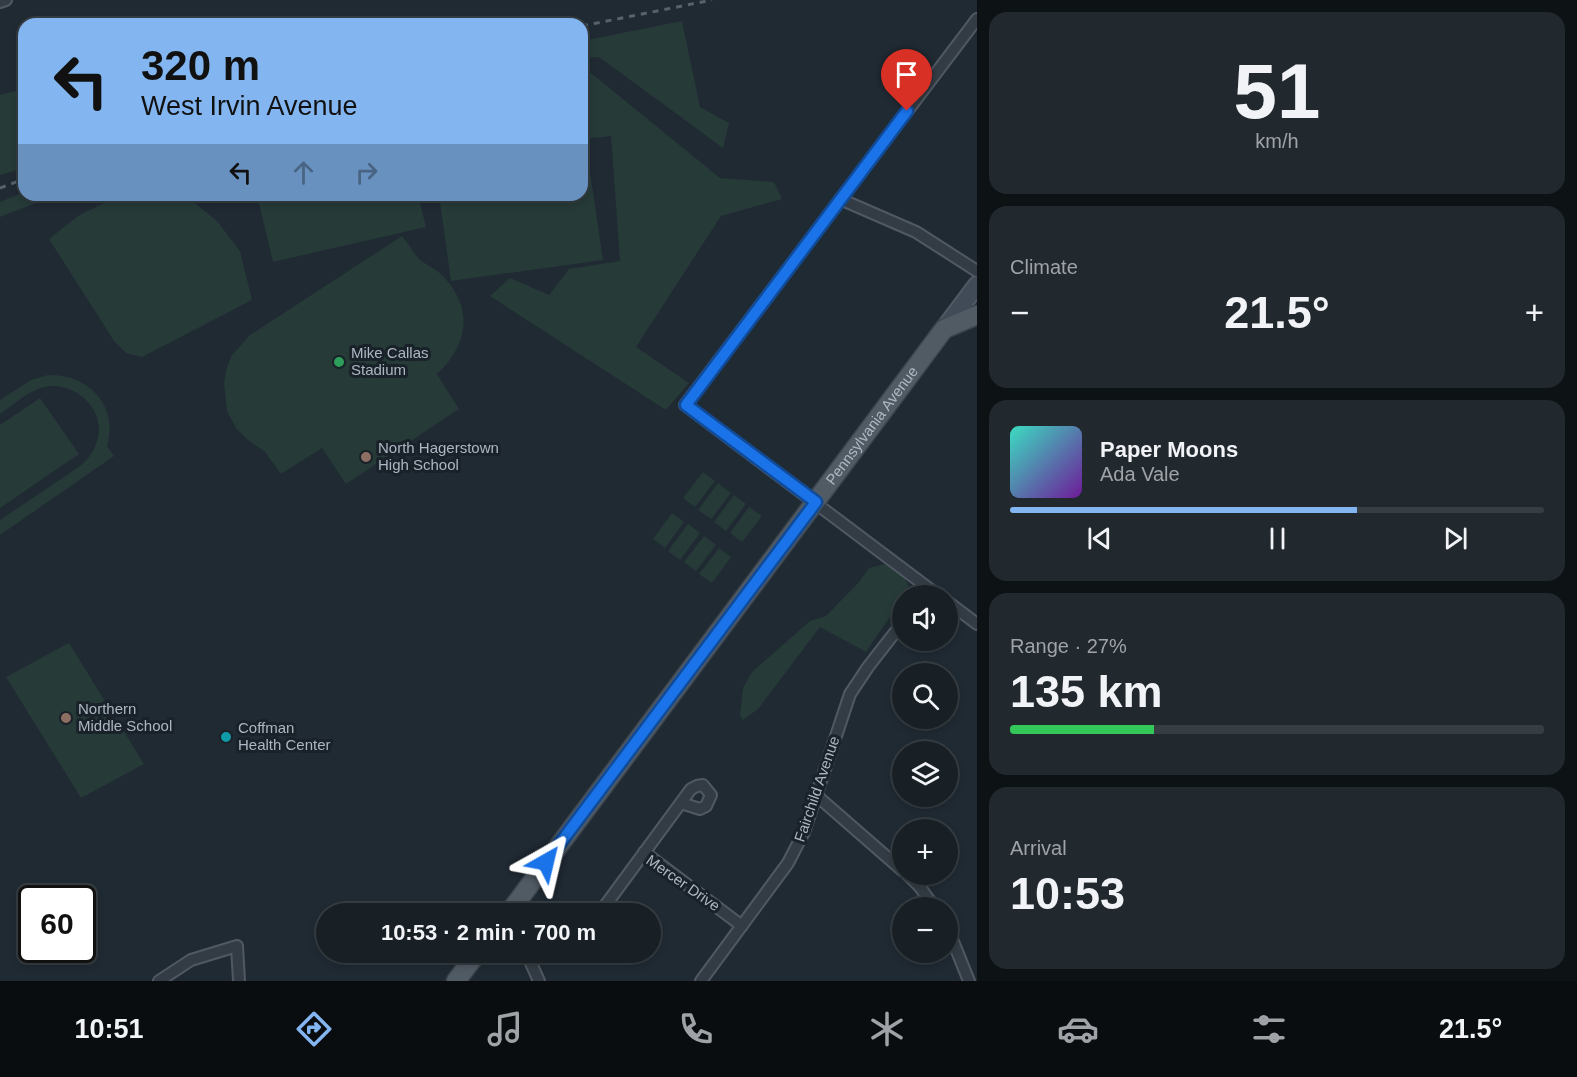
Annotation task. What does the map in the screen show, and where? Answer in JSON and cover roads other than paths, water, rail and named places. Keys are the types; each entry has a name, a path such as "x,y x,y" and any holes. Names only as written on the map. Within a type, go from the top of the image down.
{"main road":[{"name":"Pennsylvania Avenue","path":"516,903 977,285"},
{"path":"944,329 977,315"},
{"path":"456,981 470,963"}],"street":[{"path":"0,2 6,0"},
{"path":"917,585 816,502 686,405 977,19"},
{"path":"840,199 916,232 977,271"},
{"path":"958,610 977,624"},
{"name":"Fairchild Avenue","path":"701,981 788,863 804,832 850,694 892,636"},
{"path":"817,796 892,861"},
{"path":"644,852 681,803"},
{"name":"Mercer Drive","path":"607,903 644,852 742,926"},
{"path":"918,885 927,897"},
{"path":"159,981 191,960 237,946 239,981"},
{"path":"958,954 969,981"},
{"path":"531,963 539,981"}],"railway":[{"path":"588,25 712,0"},
{"path":"0,188 18,181"}],"place":[{"name":"Mike Callas Stadium","path":"339,362"},
{"name":"North Hagerstown High School","path":"366,457"},
{"name":"Northern Middle School","path":"66,718"},
{"name":"Coffman Health Center","path":"226,737"}]}
